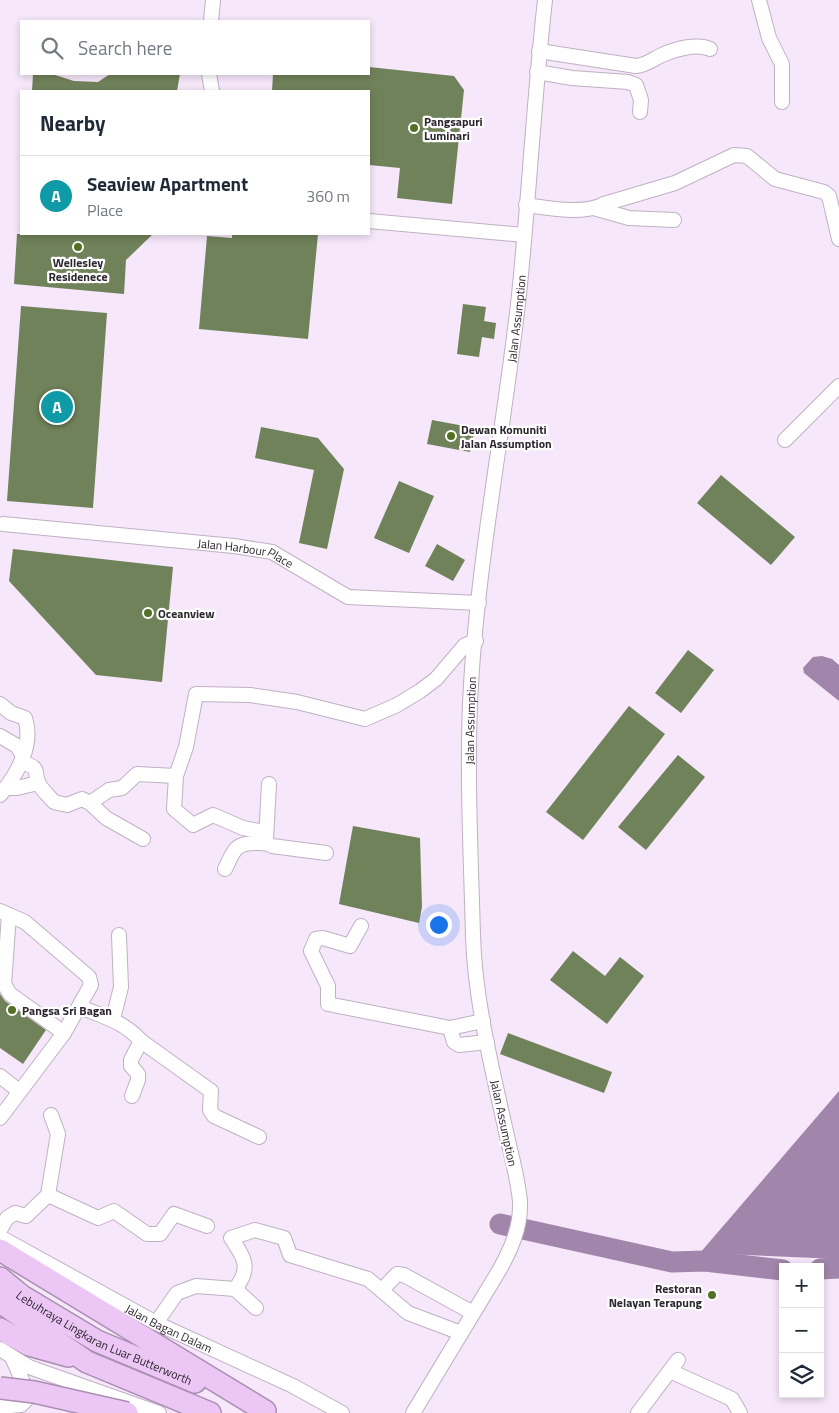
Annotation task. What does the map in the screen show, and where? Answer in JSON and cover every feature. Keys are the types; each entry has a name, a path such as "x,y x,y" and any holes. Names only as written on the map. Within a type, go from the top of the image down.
{"highway":[{"path":"0,1250 267,1412"},
{"name":"Lebuhraya Lingkaran Luar Butterworth","path":"0,1278 22,1296 97,1342 267,1412"},
{"name":"Lebuhraya Lingkaran Luar Butterworth","path":"0,1302 87,1362 210,1413"},
{"path":"0,1329 29,1345 87,1362"},
{"path":"0,1388 34,1392 127,1413"}],"street":[{"path":"211,20 213,0"},
{"name":"Jalan Assumption","path":"413,1413 455,1330 463,1308 508,1254 519,1218 520,1203 516,1179 483,1022 474,953 470,852 470,704 492,479 508,383 524,235 544,0"},
{"path":"759,0 769,38 782,64 782,102"},
{"path":"539,52 636,66 647,65 664,54 692,47 701,45 710,49"},
{"path":"537,72 572,78 628,82 636,85 641,100 640,112"},
{"path":"209,75 212,90"},
{"path":"597,208 604,204 675,183 734,154 747,156 775,179 824,192 829,196 839,239"},
{"path":"526,205 557,210 597,208 629,218 674,220"},
{"path":"370,221 524,235"},
{"path":"785,440 836,394"},
{"name":"Jalan Harbour Place","path":"3,524 272,552 348,598 479,603"},
{"path":"326,853 272,846 266,837 214,815 193,824 182,818 174,809 176,776 186,747 196,694 260,696 297,702 365,719 398,705 420,691 436,679 465,645 476,641"},
{"path":"0,704 11,713 25,718 28,740 22,758 3,792"},
{"path":"0,736 18,746 22,758 33,766 38,774 38,783 54,802 67,805 76,799 82,799 90,803 106,818 143,839"},
{"path":"90,803 109,790 122,788 137,774 176,776"},
{"path":"3,792 38,783"},
{"path":"266,837 269,784"},
{"path":"225,869 239,845 266,837"},
{"path":"0,1118 64,1033 91,985 89,977 24,922 5,913 4,984 10,994 64,1033"},
{"path":"361,926 350,946 323,938 316,939 313,945 311,951 328,986 328,1004 450,1028 483,1022"},
{"path":"112,1019 120,987 119,935"},
{"path":"80,1007 112,1019 132,1030 141,1041 211,1090 210,1110 214,1116 259,1137"},
{"path":"450,1028 454,1042 459,1045 487,1042"},
{"path":"132,1096 138,1080 138,1074 130,1066 131,1060 141,1041"},
{"path":"0,1076 19,1091"},
{"path":"0,1230 7,1218 14,1213 26,1216 48,1195 58,1134 51,1115"},
{"path":"48,1195 98,1218 114,1211 147,1234 160,1234 174,1214 207,1226"},
{"path":"235,1289 242,1281 245,1269 244,1257 231,1238 255,1230 284,1238 290,1255 368,1279 408,1313 455,1330"},
{"name":"Jalan Bagan Dalam","path":"0,1238 156,1324 293,1386 342,1413"},
{"path":"382,1290 391,1278 397,1274 404,1274 463,1308"},
{"path":"156,1324 177,1293 196,1286 235,1289 256,1308"},
{"path":"6,1353 29,1367 159,1413"},
{"path":"6,1353 29,1397"},
{"path":"638,1413 674,1365 732,1399 740,1413"},
{"path":"0,1407 21,1405 29,1397 62,1379"}],"shaded area":[{"path":"822,656 832,659 839,665 839,701 804,673 803,668 813,657"},
{"path":"839,1091 839,1259 700,1253"}],"pier":[{"path":"839,945 839,974 838,975 827,969"}],"building":[{"name":"Pangsapuri Luminari","path":"370,67 454,76 464,90 452,204 397,198 400,168 370,165 370,90 272,90 273,75 370,75"},
{"path":"33,75 55,75 74,81 98,82 108,75 180,75 177,90 32,90"},
{"name":"Wellesley Residenece","path":"17,234 152,235 126,260 124,294 14,284"},
{"path":"232,235 318,235 308,339 199,329 207,236 232,238"},
{"path":"463,304 486,307 484,321 496,323 494,339 482,337 479,357 457,354"},
{"path":"21,306 107,313 93,508 7,501"},
{"name":"Dewan Komuniti Jalan Assumption","path":"432,420 475,428 470,452 427,444"},
{"path":"261,427 318,438 344,469 327,549 299,543 314,470 255,458"},
{"path":"721,475 795,537 771,565 697,503"},
{"path":"399,481 434,496 409,553 374,538"},
{"path":"437,544 465,560 453,581 425,566"},
{"path":"13,549 173,567 162,682 96,675 9,581"},
{"path":"688,650 714,670 681,713 655,693"},
{"path":"629,706 665,734 583,840 546,812"},
{"path":"678,755 705,777 646,850 618,827"},
{"path":"353,826 420,838 422,907 419,923 339,904"},
{"path":"573,951 605,976 620,957 644,976 607,1024 550,980"},
{"name":"Pangsa Sri Bagan","path":"0,994 5,1001 46,1030 23,1064 0,1048"},
{"path":"508,1033 612,1072 604,1093 500,1054"}],"waterway":[{"path":"500,1224 672,1262 705,1261 779,1270"},
{"path":"824,1269 839,1268"}],"place":[{"name":"Pangsapuri Luminari","path":"414,128"},
{"name":"Wellesley Residenece","path":"78,247"},
{"name":"Seaview Apartment","path":"57,407"},
{"name":"Dewan Komuniti Jalan Assumption","path":"451,436"},
{"name":"Oceanview","path":"148,613"},
{"name":"Pangsa Sri Bagan","path":"12,1010"},
{"name":"Restoran Nelayan Terapung","path":"712,1295"}]}
